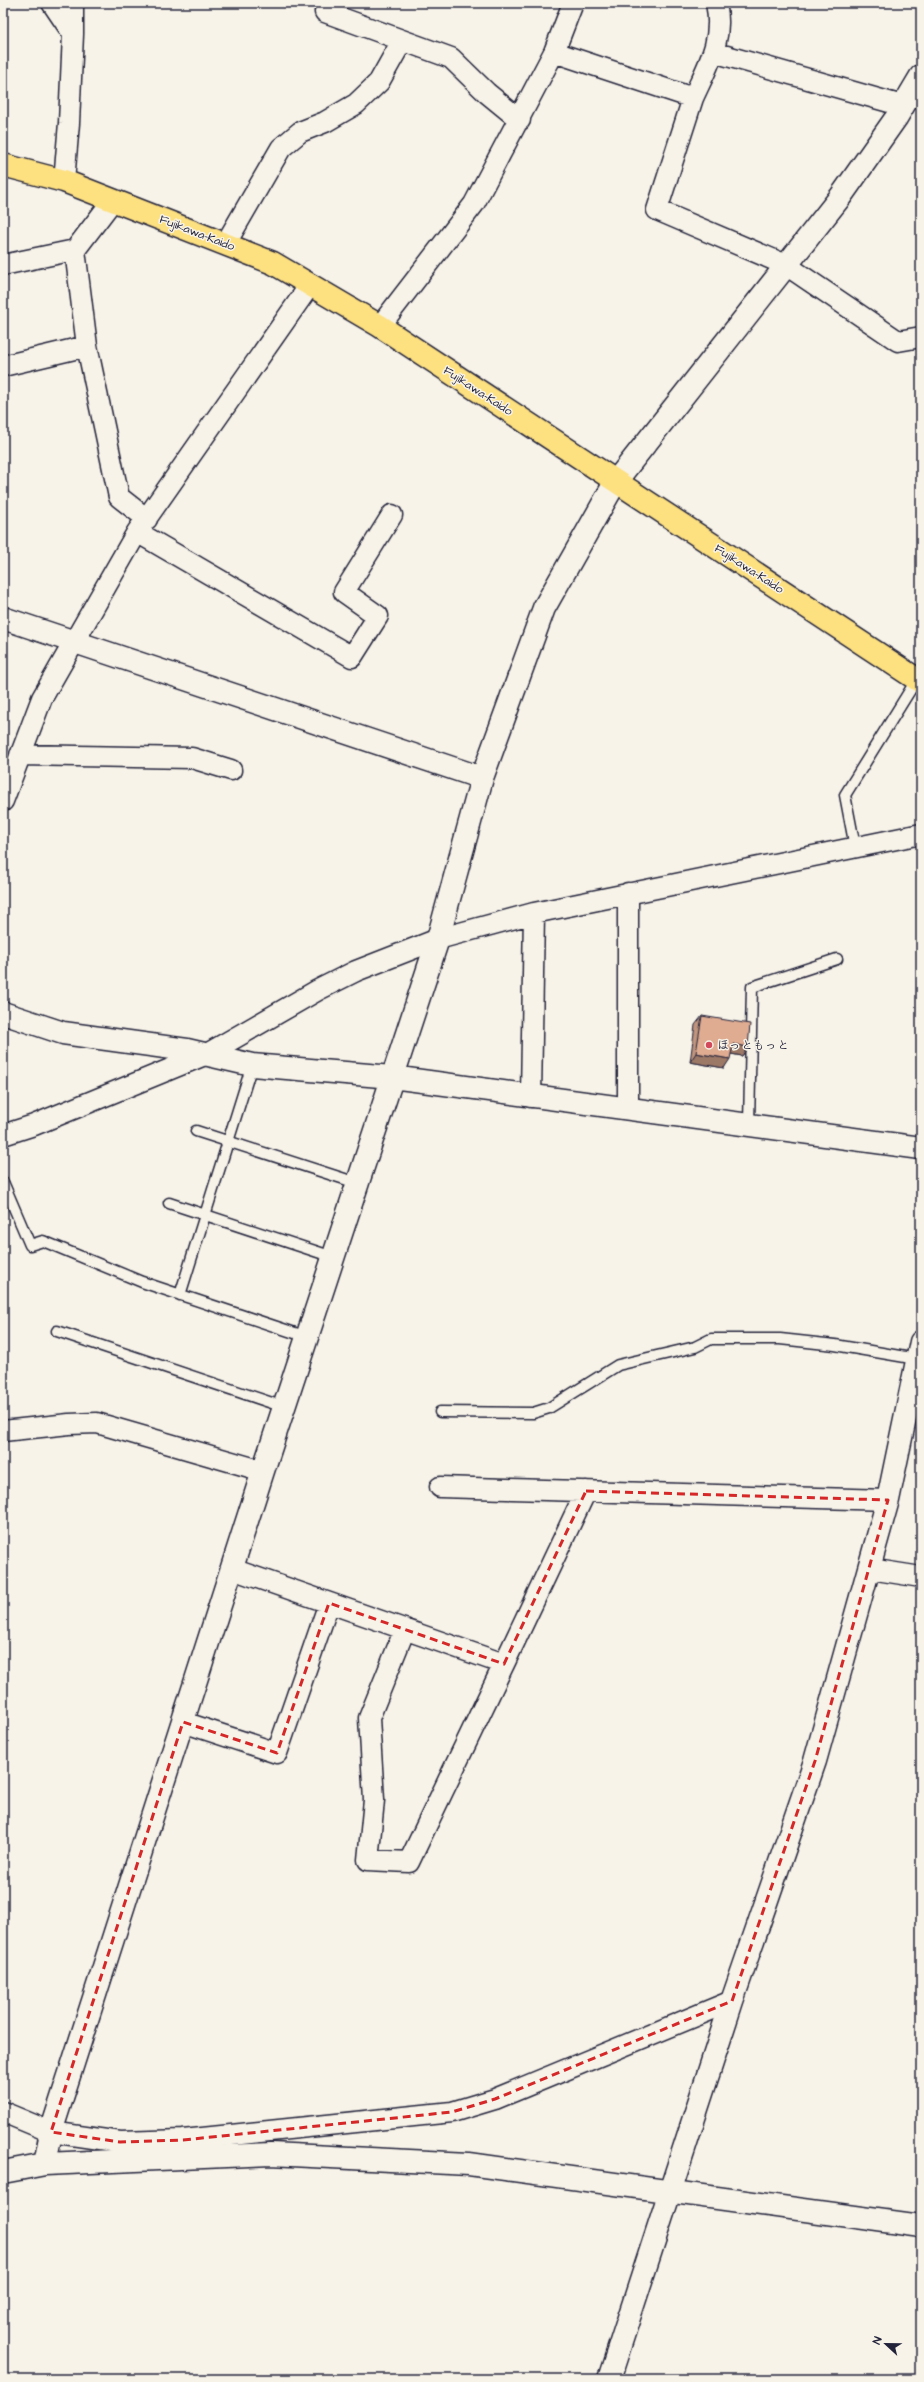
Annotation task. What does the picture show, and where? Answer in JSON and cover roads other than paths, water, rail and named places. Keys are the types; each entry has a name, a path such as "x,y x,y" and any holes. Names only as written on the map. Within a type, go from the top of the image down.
{"main road":[{"name":"Fujikawa-Kaido","path":"3,165 64,181 226,243 273,263 380,326 919,680"}],"street":[{"path":"52,3 72,34"},
{"path":"64,181 69,123 73,3"},
{"path":"380,326 474,204 520,120 554,52 572,3"},
{"path":"716,3 720,20 718,38 693,98 657,210 786,265 898,341 921,337"},
{"path":"325,12 451,58 487,93 520,120"},
{"path":"226,243 281,148 300,132 325,122 356,104 379,82 402,41"},
{"path":"554,52 693,98"},
{"path":"713,52 904,106"},
{"path":"45,2164 51,2132 263,1471 438,939 482,778 544,608 616,481 841,196 904,106 921,76"},
{"path":"3,264 75,250 113,200"},
{"path":"75,250 87,346 119,496 142,526 352,657 378,616 344,592 392,515"},
{"path":"3,801 42,698 73,642 142,526 310,285"},
{"path":"3,366 87,346"},
{"path":"3,618 482,778"},
{"path":"20,755 192,758 231,770"},
{"path":"3,1135 34,1125 207,1054 318,990 356,972 438,939 534,913 921,834"},
{"path":"628,893 628,1109"},
{"path":"531,1097 534,913"},
{"path":"3,1013 63,1033 207,1054 252,1065 392,1077 531,1097 749,1124 921,1148"},
{"path":"609,2379 732,2001 815,1761 870,1569 888,1500 919,1351"},
{"path":"3,1431 69,1424 97,1423 263,1471"},
{"path":"440,1487 888,1500"},
{"path":"405,1629 369,1718 374,1800 368,1860 409,1862 586,1491"},
{"path":"232,1569 504,1664"},
{"path":"870,1569 921,1577"},
{"path":"183,1722 278,1753 330,1603"},
{"path":"3,2112 51,2132 120,2142 182,2140 452,2112 495,2099 732,2001"},
{"path":"3,2172 45,2164 279,2155 468,2164 921,2226"}],"lane":[{"path":"855,847 845,795 919,680"},
{"path":"749,1124 752,987 837,959"},
{"path":"180,1295 252,1065"},
{"path":"196,1131 357,1183"},
{"path":"3,1182 30,1245 43,1241 142,1282 307,1337"},
{"path":"170,1203 333,1257"},
{"path":"57,1331 284,1407"},
{"path":"440,1412 533,1413 549,1408 618,1365 695,1347 711,1339 780,1339 919,1351"}],"place":[{"name":"ほっともっと","path":"709,1045"}]}
